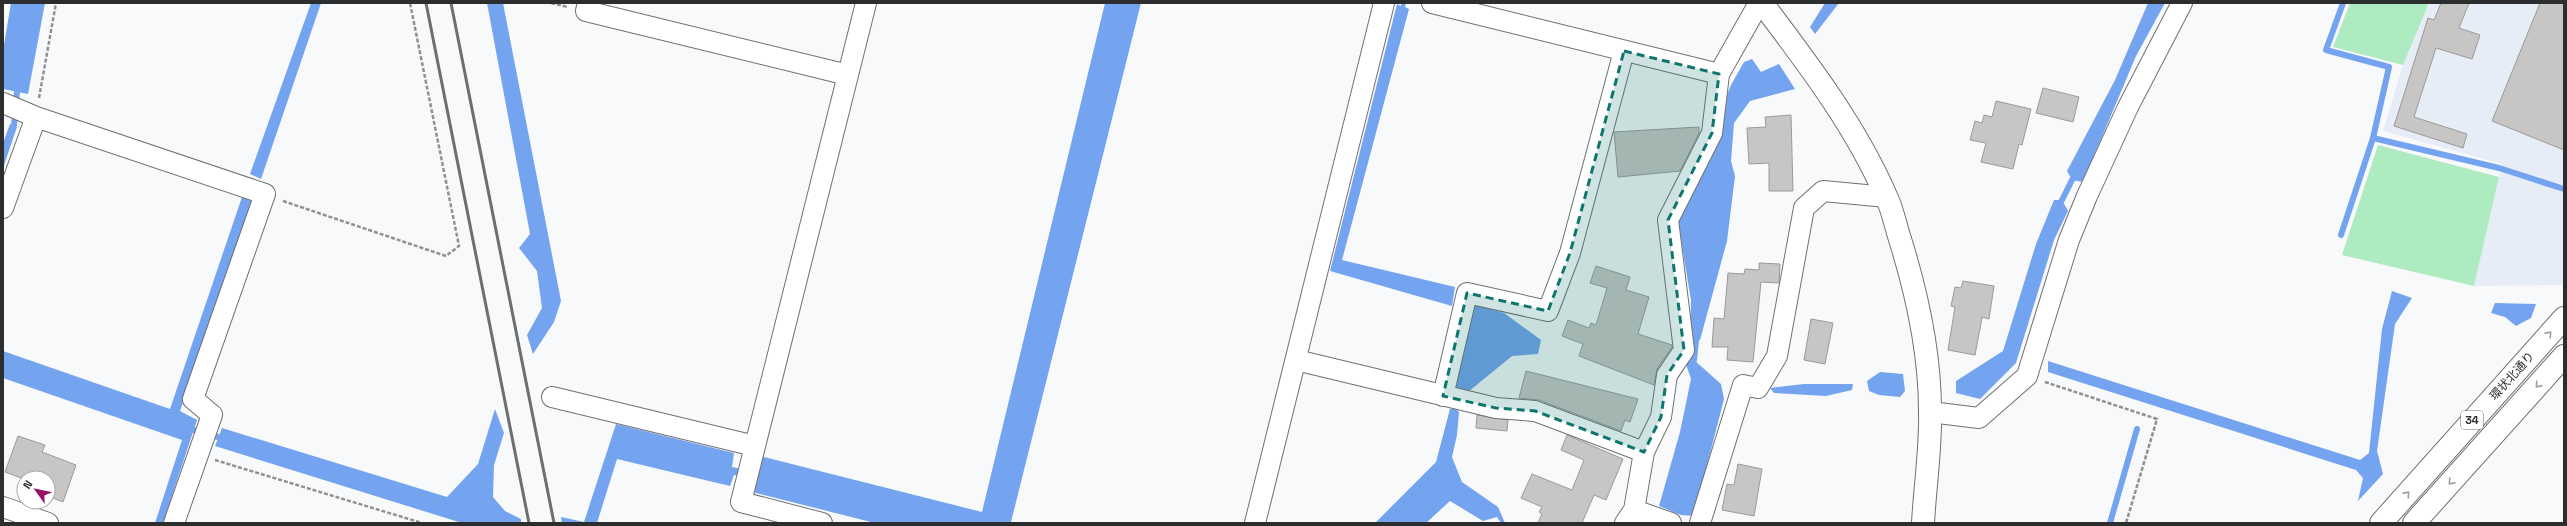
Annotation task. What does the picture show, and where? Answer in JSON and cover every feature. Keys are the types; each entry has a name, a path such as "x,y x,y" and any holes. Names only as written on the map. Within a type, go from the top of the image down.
{"main road":[{"path":"1762,3 1805,59 1844,116 1887,197 1918,299 1927,360 1930,412 1923,523"},
{"name":"環状北通り","path":"2381,523 2564,318"},
{"name":"環状北通り","path":"2414,523 2564,356"}],"street":[{"path":"587,3 586,11 848,75"},
{"path":"822,523 741,502 866,3"},
{"path":"1255,523 1384,3"},
{"path":"1432,3 1719,74"},
{"path":"1671,523 1630,517 1644,452 1661,417 1668,375 1684,350 1668,220 1712,133 1719,74 1759,3"},
{"path":"1930,412 1979,418 2027,376 2069,240 2087,196 2128,107 2182,3"},
{"path":"1453,398 1467,293 1548,311 1570,254 1624,50"},
{"path":"3,208 17,109 265,194 193,399 212,415 174,523"},
{"path":"1700,523 1743,385 1758,388 1777,356 1804,208 1824,192 1887,197"},
{"path":"1296,360 1496,408 1535,411 1644,452"},
{"path":"552,398 755,446"},
{"path":"3,507 48,523"}],"path":[{"path":"17,109 56,3"},
{"path":"265,194 446,256 459,246 410,3"},
{"path":"2027,376 2157,419 2126,523"},
{"path":"203,440 422,523"}],"highlighted area":[{"path":"1624,51 1719,74 1712,133 1668,220 1684,350 1667,375 1661,417 1644,452 1535,411 1496,408 1443,396 1467,293 1548,311 1570,253"}],"shaded area":[{"path":"2429,3 2564,3 2564,285 2474,286 2502,164 2383,131 2403,65"}],"green space":[{"path":"2350,3 2429,3 2403,65 2333,47"},
{"path":"2378,145 2499,177 2474,286 2342,255"}],"water":[{"path":"11,3 45,3 28,94 3,89 3,51"},
{"path":"311,3 321,3 261,179 250,174"},
{"path":"487,3 503,3 561,301 554,322 533,354 527,335 542,308 537,271 519,248 530,234"},
{"path":"1105,3 1141,3 1011,522 1014,523 875,523 752,492 755,480 734,475 730,486 617,459 597,523 562,523 561,517 584,522 616,424 734,453 732,467 756,472 760,456 982,512"},
{"path":"1402,3 1406,3 1405,7 1409,9 1342,260 1455,287 1452,306 1330,271 1397,4 1401,6"},
{"path":"1825,3 1839,3 1815,34 1810,27"},
{"path":"2148,3 2165,3 2136,56 2083,182 2072,180 2067,171 2115,80"},
{"path":"1752,59 1761,72 1779,64 1795,89 1750,101 1734,123 1731,161 1735,176 1727,241 1700,340 1690,341 1691,300 1677,216 1731,85 1744,62"},
{"path":"10,124 17,127 3,168 3,143"},
{"path":"242,197 252,201 180,411 197,420 163,523 155,523 182,440 3,378 3,351 170,409"},
{"path":"2054,200 2062,200 2068,211 2054,240 2016,363 1980,399 1956,393 1956,381 2003,351 2036,244"},
{"path":"2392,291 2412,298 2395,324 2377,451 2383,474 2358,501 2363,478 2356,470 2048,372 2048,361 2360,460 2369,453 2382,329"},
{"path":"2495,303 2536,304 2531,318 2516,326 2505,317 2491,313"},
{"path":"1475,305 1504,313 1541,340 1538,354 1512,356 1468,392 1460,391 1451,385 1471,308"},
{"path":"1694,360 1721,384 1724,399 1694,516 1681,515 1659,506 1680,432 1691,379 1685,361"},
{"path":"1880,372 1903,374 1905,391 1900,397 1879,395 1869,391 1867,381"},
{"path":"1804,384 1853,384 1852,390 1826,396 1774,393 1770,388"},
{"path":"1455,408 1459,412 1457,435 1452,457 1462,482 1498,507 1505,523 1501,523 1497,517 1483,521 1450,501 1426,523 1375,523 1436,462 1450,409"},
{"path":"495,409 504,433 494,465 493,497 505,511 521,519 521,523 462,523 215,446 222,428 447,497 478,464"}],"building":[{"path":"2441,3 2469,3 2459,28 2480,35 2472,59 2436,48 2414,117 2467,134 2463,148 2394,126 2428,18 2434,20"},
{"path":"2540,3 2564,3 2564,150 2492,121"},
{"path":"2043,88 2079,97 2073,122 2036,113"},
{"path":"1996,101 2031,109 2022,145 2019,144 2013,169 1981,162 1986,143 1970,140 1975,121 1982,123 1984,115 1992,117"},
{"path":"1791,115 1793,191 1769,191 1769,163 1749,164 1747,128 1766,127 1765,117"},
{"path":"1699,127 1699,133 1680,171 1618,177 1614,132"},
{"path":"1759,263 1780,264 1779,283 1761,282 1753,362 1727,360 1728,347 1712,347 1714,318 1724,319 1728,273 1744,274 1745,269 1759,270"},
{"path":"1596,266 1630,277 1626,290 1649,297 1638,334 1672,345 1657,369 1654,385 1579,356 1583,344 1562,336 1568,320 1589,328 1591,323 1596,325 1607,288 1590,283"},
{"path":"1963,281 1994,286 1989,319 1982,317 1975,355 1948,350 1955,307 1951,306 1955,287 1961,288"},
{"path":"1811,319 1833,323 1825,364 1804,360"},
{"path":"1526,371 1638,399 1630,422 1625,420 1621,431 1539,400 1519,398"},
{"path":"1477,415 1508,420 1507,431 1476,428"},
{"path":"1567,435 1623,459 1606,500 1594,495 1582,523 1538,523 1542,514 1539,512 1542,507 1521,498 1532,474 1572,490 1584,460 1561,450"},
{"path":"18,436 45,445 42,452 76,465 63,502 56,499 56,470 16,470 16,476 5,472"},
{"path":"1738,464 1762,469 1754,516 1722,510 1727,484 1734,485"}],"waterway":[{"path":"2343,3 2326,50 2389,67 2373,138 2499,168 2564,189"},
{"path":"14,125 17,92"},
{"path":"2341,235 2373,138"},
{"path":"2062,200 2072,180"},
{"path":"1694,360 1696,341"},
{"path":"2110,523 2137,429"},
{"path":"194,430 218,437"}],"railway":[{"path":"426,3 529,523"},
{"path":"451,3 554,523"}]}
